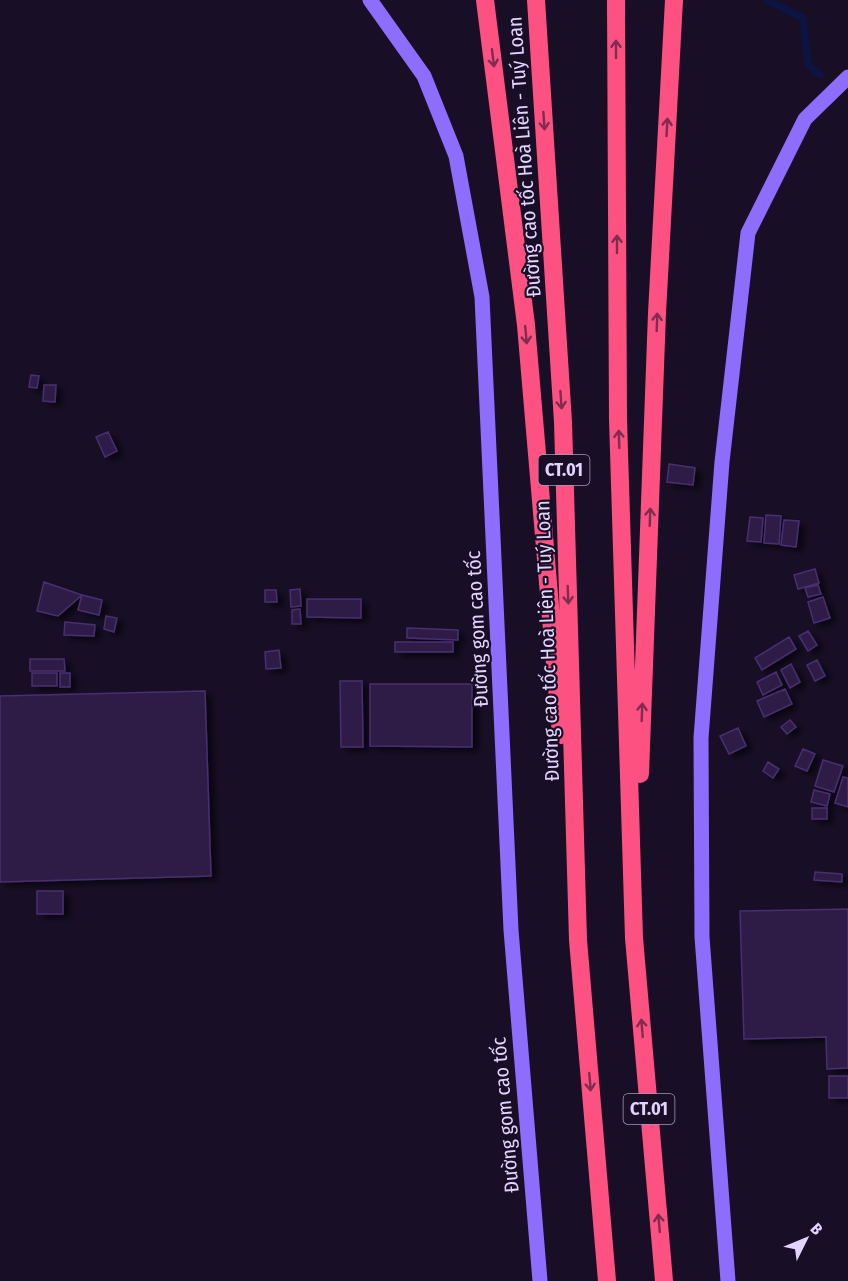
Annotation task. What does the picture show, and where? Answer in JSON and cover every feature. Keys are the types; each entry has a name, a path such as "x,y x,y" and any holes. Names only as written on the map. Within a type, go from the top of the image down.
{"highway":[{"path":"485,0 526,325 578,940"},
{"name":"Đường cao tốc Hoà Liên - Tuý Loan","path":"536,0 562,422 578,940 608,1281"},
{"name":"CT.01","path":"616,0 618,420 634,938 664,1281"},
{"path":"634,938 657,313 675,0"}],"main road":[{"name":"Đường gom cao tốc","path":"370,0 424,76 456,156 482,297 511,930 540,1281"},
{"path":"728,1281 702,925 701,738 722,462 748,233 805,119 848,77"}],"building":[{"path":"31,375 39,376 37,388 29,387"},
{"path":"44,385 56,385 55,402 43,401"},
{"path":"108,432 117,451 105,457 96,437"},
{"path":"669,464 695,468 693,485 667,482"},
{"path":"766,515 781,516 779,544 764,543"},
{"path":"750,517 763,518 761,542 747,541"},
{"path":"784,520 799,521 796,547 781,545"},
{"path":"815,569 819,583 798,589 794,575"},
{"path":"44,582 82,595 58,616 37,611"},
{"path":"818,585 821,594 808,597 805,588"},
{"path":"300,589 301,606 291,607 290,590"},
{"path":"265,590 276,590 277,602 265,602"},
{"path":"82,595 102,600 99,615 78,610"},
{"path":"823,597 830,618 814,623 808,602"},
{"path":"307,599 361,599 361,618 307,617"},
{"path":"300,609 301,624 292,624 292,610"},
{"path":"106,616 117,618 114,632 104,629"},
{"path":"65,622 95,625 94,636 64,635"},
{"path":"407,628 458,630 458,640 407,638"},
{"path":"808,631 817,645 808,651 799,636"},
{"path":"789,637 796,649 762,670 755,658"},
{"path":"395,642 453,642 453,652 395,652"},
{"path":"279,650 281,668 266,669 265,652"},
{"path":"30,659 64,659 65,671 30,671"},
{"path":"817,660 825,676 815,681 807,665"},
{"path":"791,664 800,682 790,688 781,670"},
{"path":"776,672 782,685 763,695 757,682"},
{"path":"32,673 57,673 57,686 32,686"},
{"path":"60,673 70,673 70,687 60,687"},
{"path":"340,681 362,681 363,747 341,747"},
{"path":"370,684 472,684 472,747 370,746"},
{"path":"785,689 792,704 764,717 757,701"},
{"path":"205,691 211,876 0,882 0,696"},
{"path":"790,720 796,727 787,734 781,727"},
{"path":"738,728 746,746 729,754 720,736"},
{"path":"803,749 815,754 807,771 795,766"},
{"path":"823,760 843,766 834,792 815,786"},
{"path":"768,762 779,769 773,778 763,771"},
{"path":"843,777 848,778 848,807 835,803"},
{"path":"814,790 830,794 827,806 811,802"},
{"path":"812,808 827,808 827,819 812,819"},
{"path":"815,872 842,874 842,882 814,880"},
{"path":"37,891 63,891 63,914 37,914"},
{"path":"848,909 848,1068 827,1069 826,1037 744,1039 740,911"},
{"path":"829,1076 848,1076 848,1098 829,1098"}],"waterway":[{"path":"767,0 803,18 808,64 820,75"}]}
